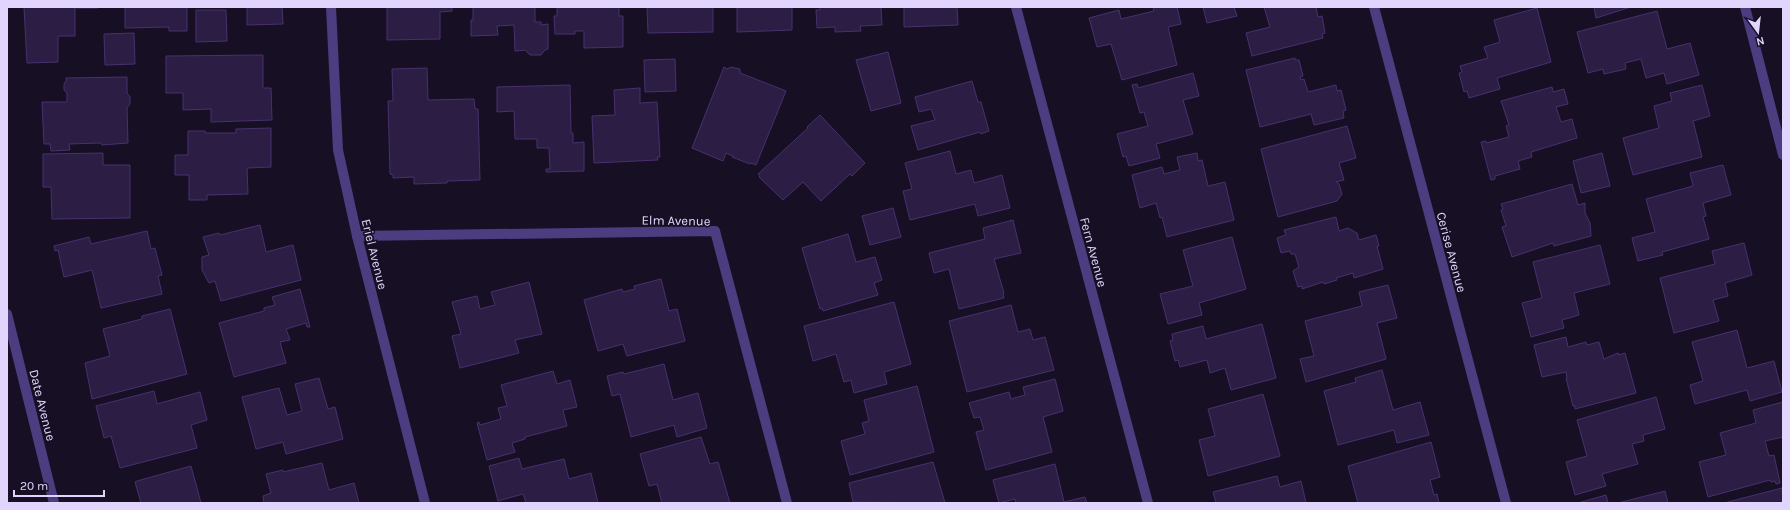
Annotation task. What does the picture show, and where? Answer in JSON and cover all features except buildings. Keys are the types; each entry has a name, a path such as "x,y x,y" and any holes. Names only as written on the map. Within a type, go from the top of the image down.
{"street":[{"name":"Eriel Avenue","path":"331,7 338,150 357,236 425,503"},
{"name":"Fern Avenue","path":"1016,7 1148,503"},
{"name":"Cerise Avenue","path":"1374,7 1506,503"},
{"path":"1745,7 1783,155"},
{"name":"Elm Avenue","path":"357,236 715,231 786,503"},
{"name":"Date Avenue","path":"7,314 54,503"}]}
